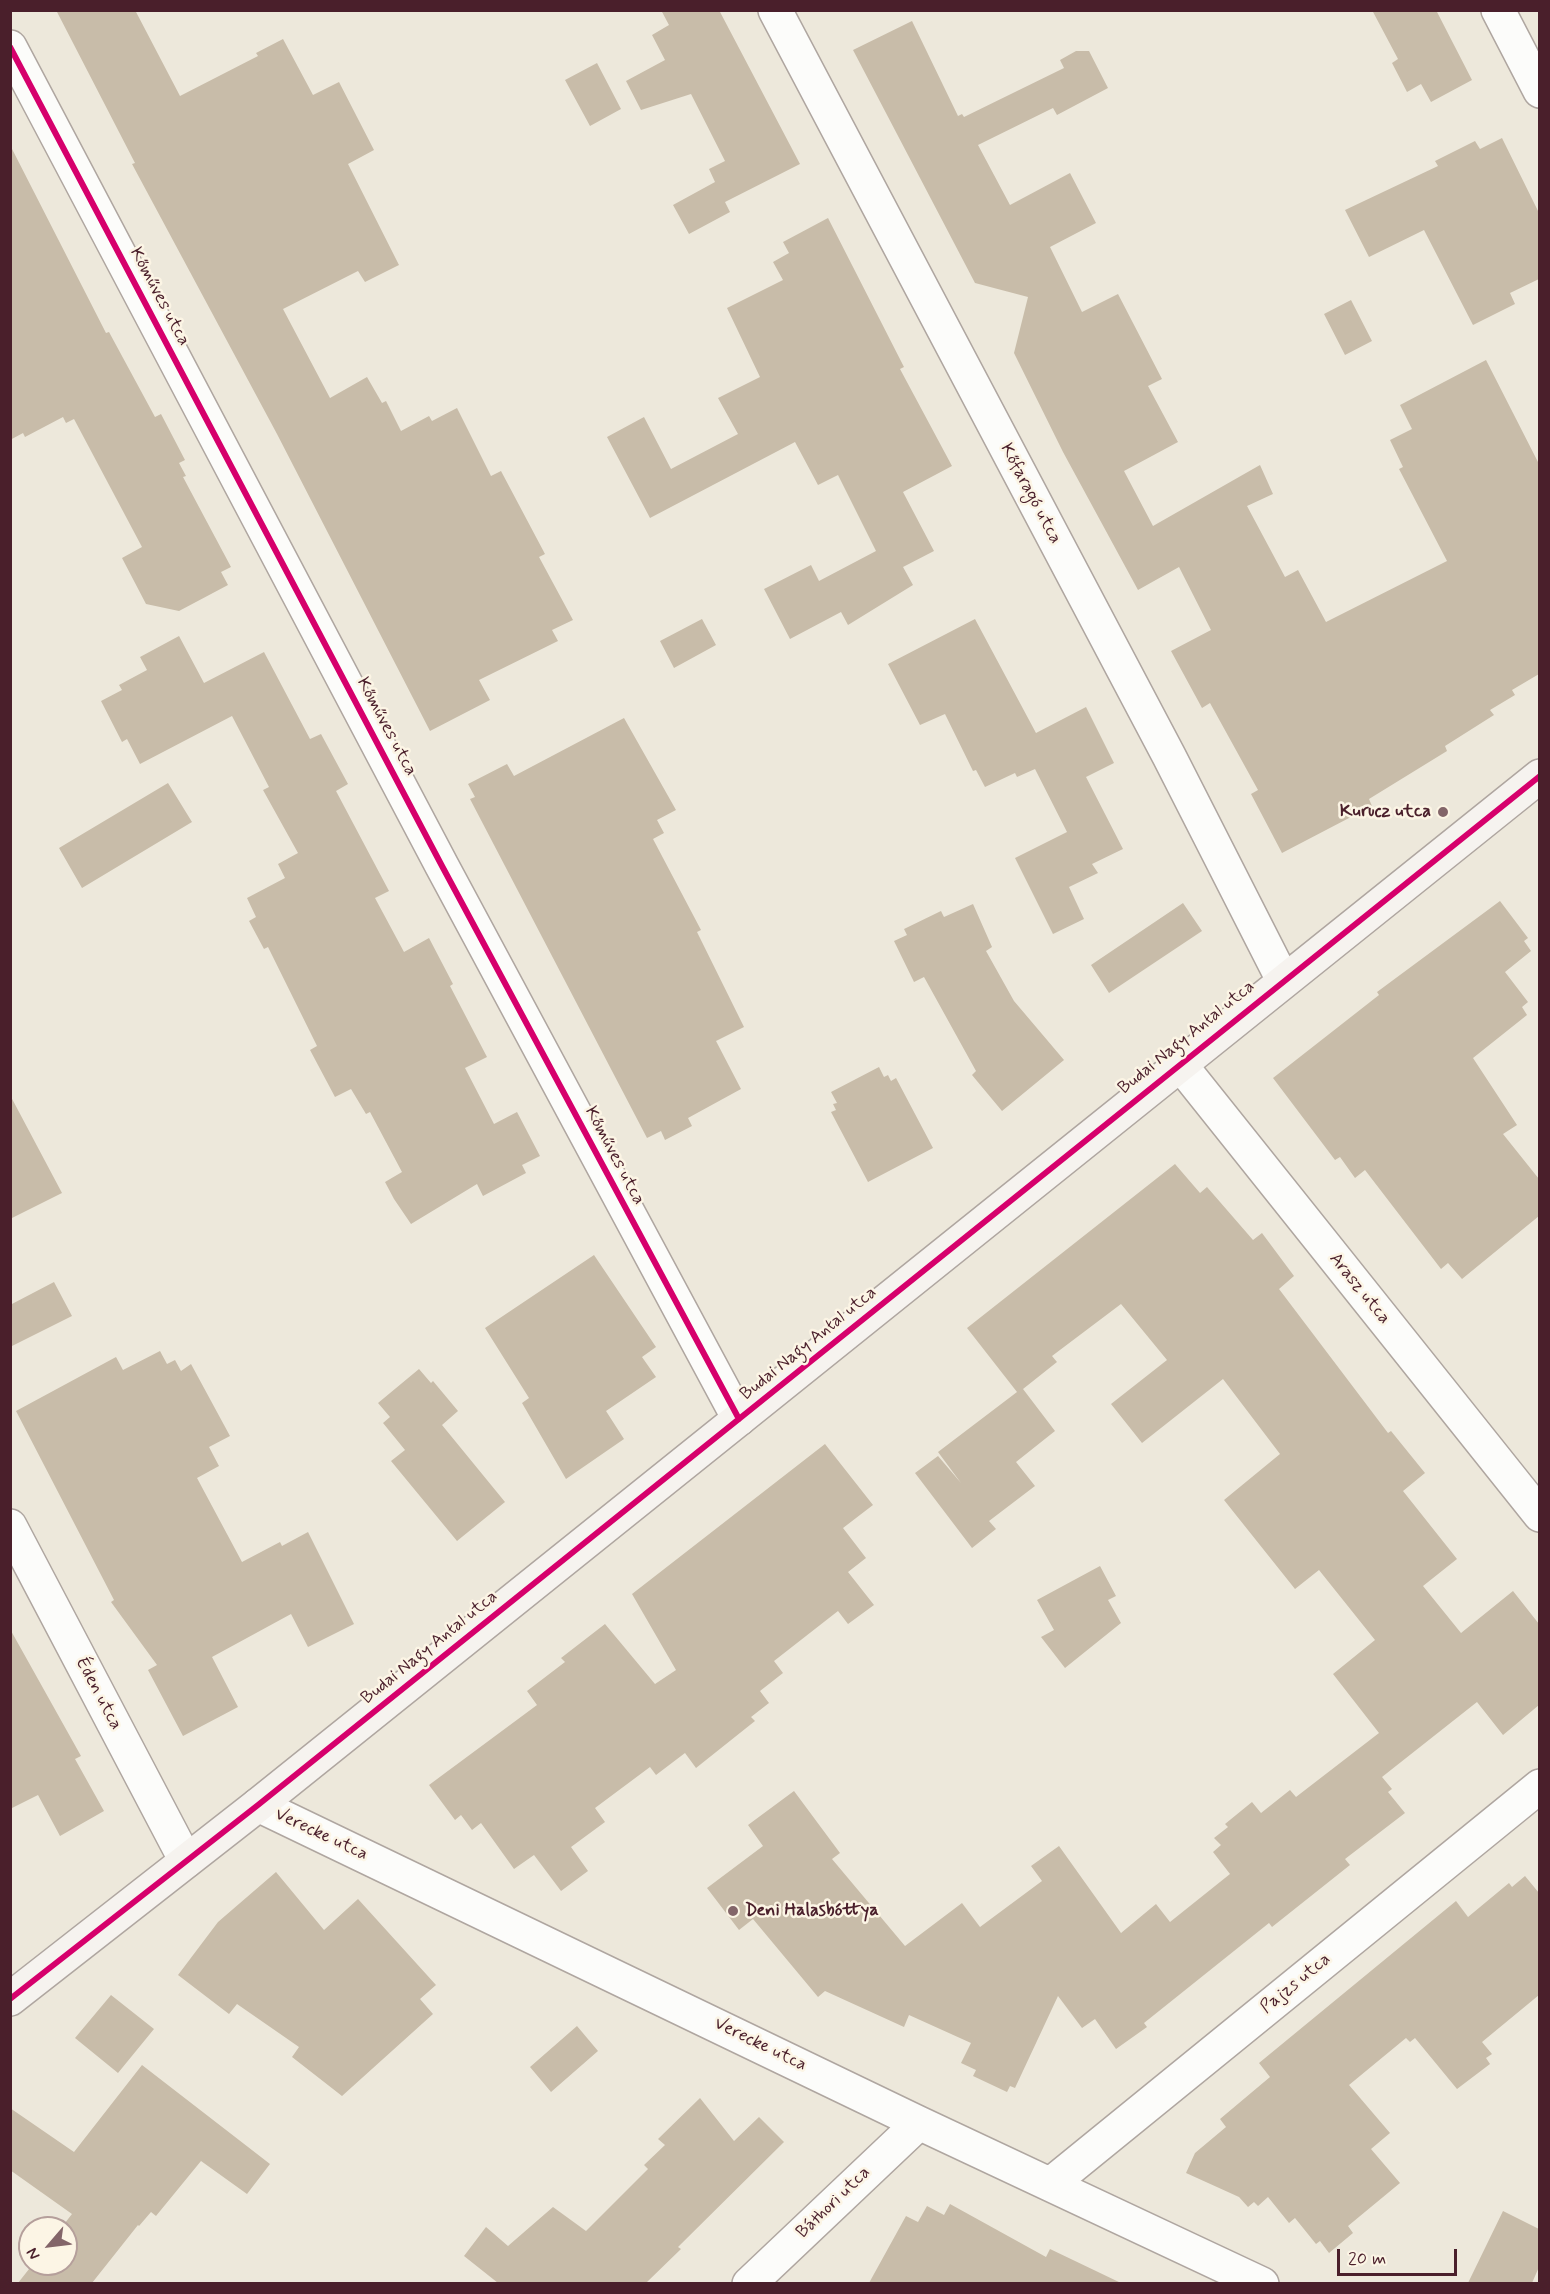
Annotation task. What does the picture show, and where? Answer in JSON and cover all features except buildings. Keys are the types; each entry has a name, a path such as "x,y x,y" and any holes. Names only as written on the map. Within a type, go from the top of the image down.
{"street":[{"name":"Kőfaragó utca","path":"775,10 1169,756 1283,980"},
{"path":"1498,10 1539,91"},
{"name":"Kőműves utca","path":"10,47 465,908 739,1419"},
{"name":"Budai Nagy Antal utca","path":"10,1999 258,1805 1539,776"},
{"name":"Arasz utca","path":"1179,1063 1539,1515"},
{"name":"Éden utca","path":"10,1526 186,1861"},
{"name":"Pajzs utca","path":"1052,2183 1539,1786"},
{"name":"Verecke utca","path":"258,1805 919,2123 1052,2183 1262,2283"},
{"name":"Báthori utca","path":"749,2283 919,2123"}],"cycle path":[{"path":"10,47 442,866 739,1419"},
{"path":"10,1999 258,1805 1540,776"}],"place":[{"name":"Kurucz utca","path":"1443,812"},
{"name":"Deni Halasbóttya","path":"733,1911"}]}
